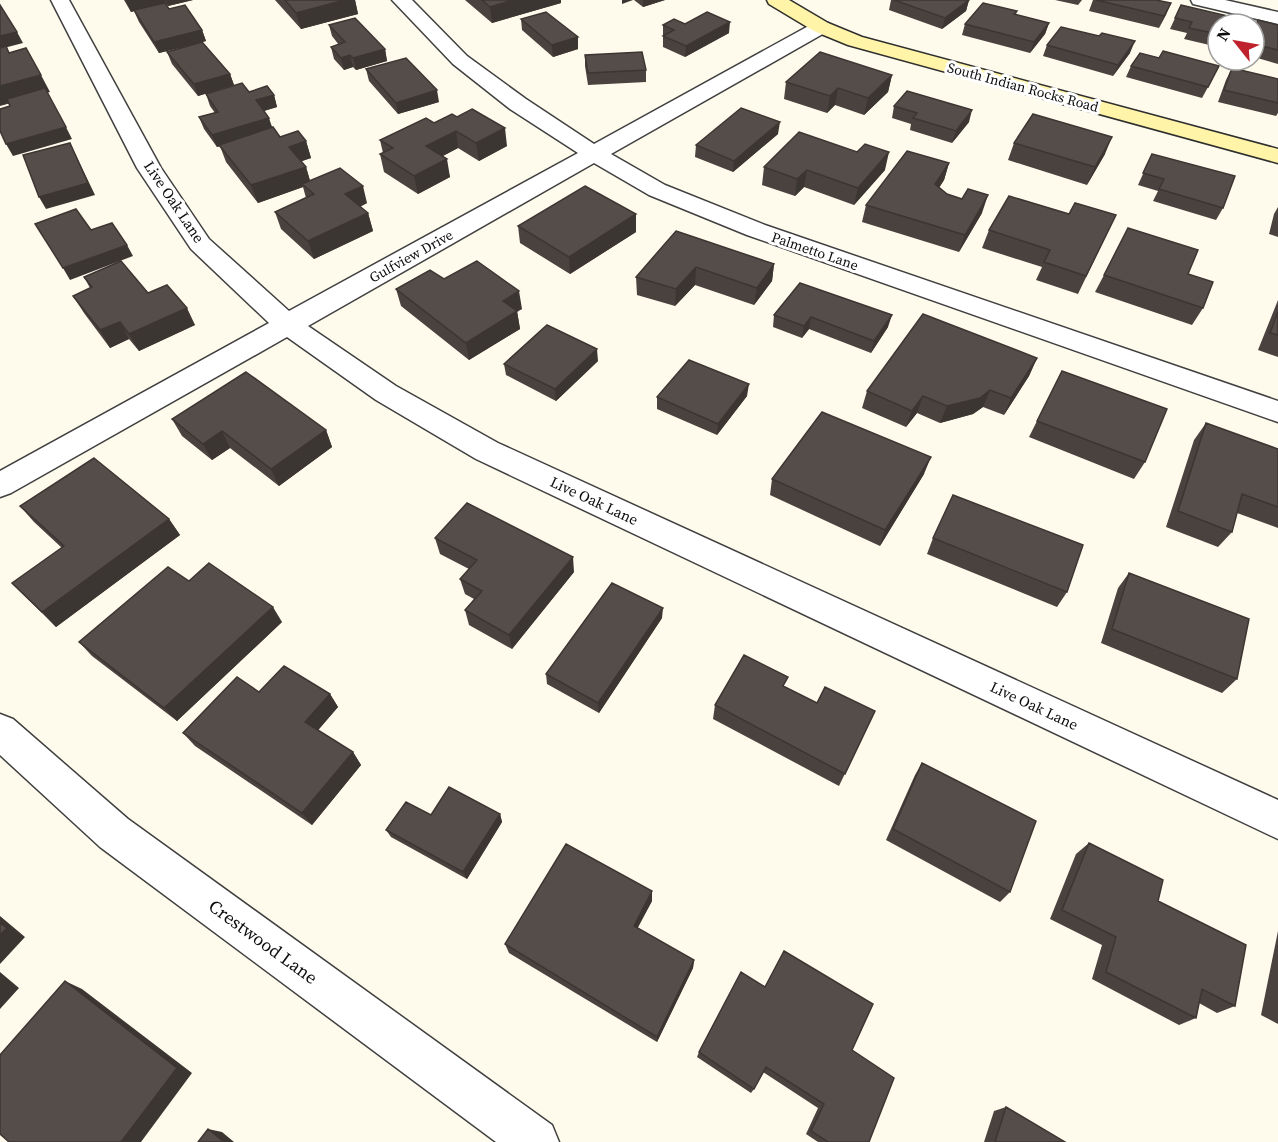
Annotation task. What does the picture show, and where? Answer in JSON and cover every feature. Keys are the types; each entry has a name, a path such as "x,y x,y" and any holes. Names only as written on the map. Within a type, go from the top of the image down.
{"street":[{"name":"Live Oak Lane","path":"60,0 150,168 200,244 288,325 386,393 487,451 1278,820"},
{"name":"Palmetto Lane","path":"401,0 460,60 518,104 595,154 657,190 756,230 1278,412"},
{"name":"South Indian Rocks Road","path":"776,0 820,27 855,41 1278,156"},
{"path":"1200,0 1278,18"},
{"name":"Gulfview Drive","path":"0,485 820,27"},
{"name":"Crestwood Lane","path":"0,731 114,833 535,1142"}],"building":[{"path":"285,0 345,0 296,13"},
{"path":"482,0 513,0 490,7"},
{"path":"894,0 969,0 945,18"},
{"path":"1096,0 1156,0 1171,3 1164,16"},
{"path":"165,3 169,9 185,5 202,30 154,42 134,10"},
{"path":"983,3 1017,11 1014,14 1049,23 1034,42 965,24"},
{"path":"0,5 17,32 0,36"},
{"path":"1181,5 1211,12 1206,12 1206,32 1189,28 1192,22 1175,18"},
{"path":"546,12 578,37 552,45 521,19"},
{"path":"707,12 730,22 686,46 663,36 674,30 663,25 674,19 685,24"},
{"path":"355,18 385,49 353,58 350,55 341,58 331,47 345,42 329,25"},
{"path":"1266,22 1278,25 1278,50 1266,47"},
{"path":"1061,27 1135,41 1118,65 1047,45"},
{"path":"202,42 230,74 194,84 167,52"},
{"path":"6,46 9,53 26,48 41,75 0,86 0,48"},
{"path":"1163,51 1206,63 1206,72 1216,72 1208,87 1131,66 1140,53 1159,58"},
{"path":"642,52 646,70 588,73 585,55"},
{"path":"820,52 892,75 868,98 838,88 830,96 786,82"},
{"path":"406,58 437,90 396,103 366,69"},
{"path":"1231,72 1249,72 1278,79 1278,103 1224,90"},
{"path":"242,83 249,92 267,86 274,95 256,100 269,118 212,135 199,117 218,112 206,94"},
{"path":"45,88 66,127 6,144 0,131 0,109 10,106 7,99"},
{"path":"907,91 972,110 956,131 913,118 917,113 894,106"},
{"path":"741,108 780,122 734,161 696,145"},
{"path":"472,109 505,128 476,143 456,131 426,146 447,159 414,176 380,154 393,148 380,140 426,118 434,123 452,114 457,117"},
{"path":"1033,114 1112,137 1095,167 1014,143"},
{"path":"273,127 280,137 298,131 306,141 289,147 306,167 251,185 219,145"},
{"path":"799,132 857,152 865,144 889,152 858,188 807,170 797,179 764,167"},
{"path":"70,143 88,183 39,197 23,155"},
{"path":"907,151 949,163 935,184 947,194 962,199 968,189 988,195 965,235 866,205"},
{"path":"1152,154 1235,176 1223,208 1159,189 1164,179 1143,173"},
{"path":"340,168 363,186 345,194 368,213 308,241 275,212 314,194 302,184"},
{"path":"585,186 636,214 569,257 518,226"},
{"path":"1009,196 1069,214 1075,203 1116,215 1086,276 1044,262 1050,250 989,230"},
{"path":"76,209 91,230 112,223 127,245 63,268 35,224"},
{"path":"1128,228 1198,250 1188,274 1213,282 1203,308 1104,275"},
{"path":"676,231 774,264 757,288 696,267 676,289 636,277"},
{"path":"121,261 148,293 167,285 187,308 129,334 120,322 100,330 73,296 92,287 84,277"},
{"path":"477,261 519,291 503,301 517,311 466,343 396,289 430,270 444,279"},
{"path":"800,283 892,315 874,341 811,317 804,326 774,315"},
{"path":"1278,312 1278,335 1270,333"},
{"path":"923,314 1037,358 1011,398 990,390 980,398 947,406 923,396 912,411 867,391"},
{"path":"547,325 597,349 555,389 504,364"},
{"path":"689,360 749,384 718,424 657,397"},
{"path":"1062,371 1167,409 1145,462 1037,421"},
{"path":"246,372 326,430 271,469 222,431 203,444 172,419"},
{"path":"822,412 931,457 885,530 772,479"},
{"path":"1206,423 1278,449 1278,507 1242,494 1232,532 1178,511"},
{"path":"94,458 169,519 42,612 12,583 64,546 20,506"},
{"path":"953,495 1083,545 1067,592 933,538"},
{"path":"467,503 573,557 509,635 465,610 482,591 460,579 477,560 435,538"},
{"path":"209,563 273,607 164,708 79,642 168,567 189,581"},
{"path":"1129,573 1249,619 1237,679 1112,629"},
{"path":"612,583 663,608 598,703 546,674"},
{"path":"744,655 788,677 783,686 817,703 825,687 875,711 845,774 715,705"},
{"path":"284,666 330,694 305,722 353,752 302,813 183,733 237,677 259,692"},
{"path":"922,763 1036,821 1010,892 893,829"},
{"path":"449,787 500,814 463,872 386,830 406,802 431,815"},
{"path":"1089,843 1163,880 1158,901 1246,945 1235,1006 1202,989 1196,1018 1106,972 1116,937 1062,910"},
{"path":"566,844 652,891 634,926 694,960 657,1037 505,944"},
{"path":"0,923 7,928 0,935"},
{"path":"784,951 873,1004 852,1050 894,1078 869,1142 828,1142 811,1131 824,1104 766,1067 754,1089 699,1052 741,972 765,987"},
{"path":"65,981 177,1068 121,1142 9,1142 0,1134 0,1055"},
{"path":"1006,1107 1065,1142 995,1142"},
{"path":"208,1129 224,1142 198,1142"}]}
